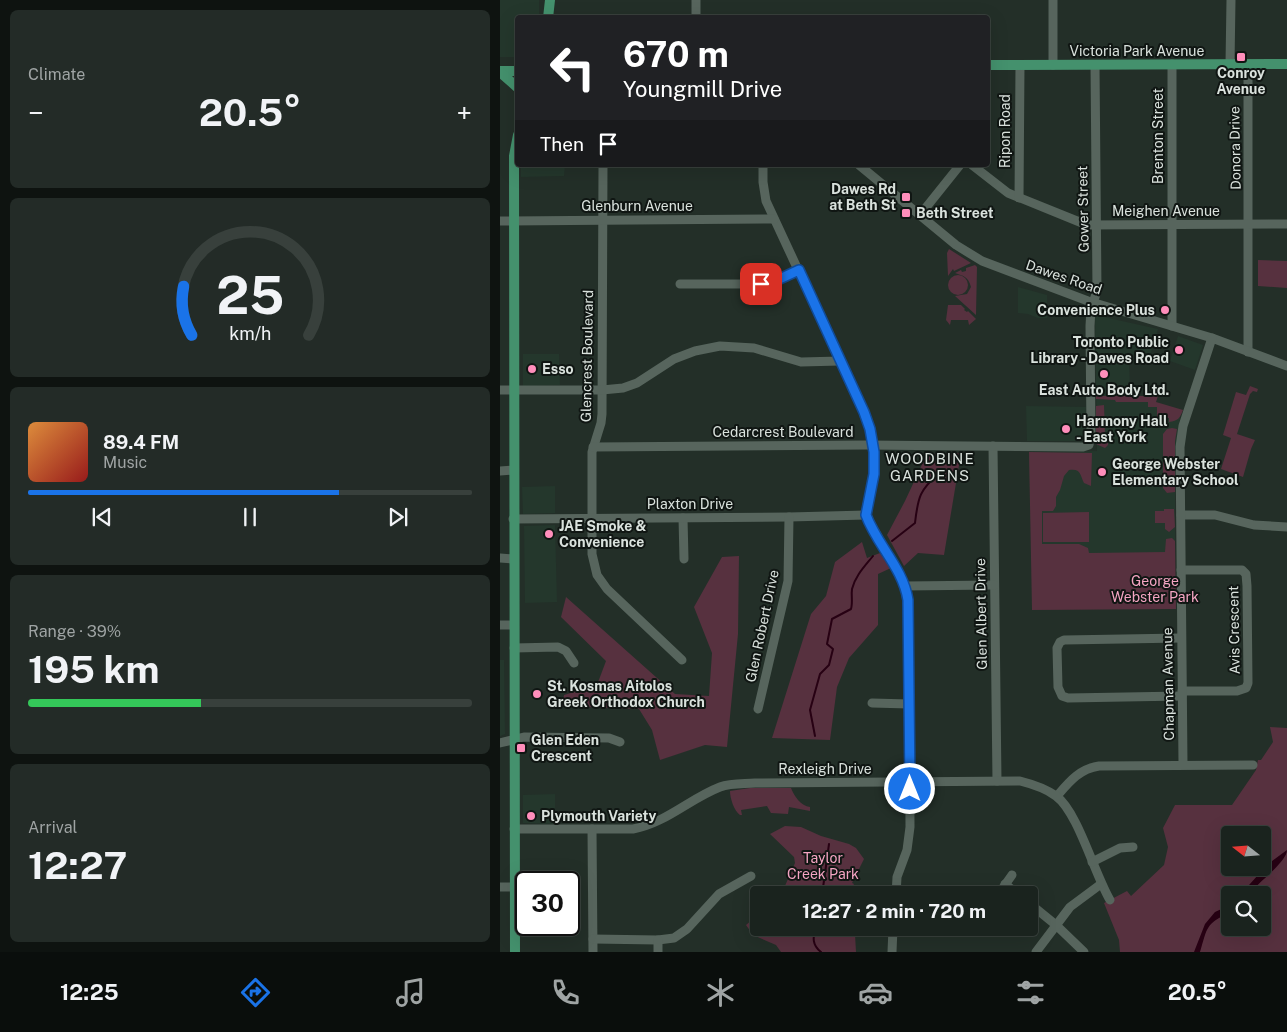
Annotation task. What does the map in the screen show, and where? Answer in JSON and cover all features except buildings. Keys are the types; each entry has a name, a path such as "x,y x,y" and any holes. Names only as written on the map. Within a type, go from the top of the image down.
{"main road":[{"name":"Victoria Park Avenue","path":"990,65 1287,64"},
{"path":"500,66 515,65"},
{"path":"500,71 515,71"},
{"path":"500,71 515,85"},
{"path":"515,151 513,519 515,952"}],"street":[{"path":"696,0 696,15"},
{"path":"1052,65 1053,0"},
{"path":"1230,64 1231,0"},
{"name":"Brenton Street","path":"1172,64 1172,326"},
{"name":"Donora Drive","path":"1248,64 1248,352"},
{"name":"Ripon Road","path":"1019,198 1020,65"},
{"name":"Gower Street","path":"1090,442 1090,326 1091,309 1097,291 1095,65"},
{"name":"Glencrest Boulevard","path":"603,167 602,422 593,447 593,560 599,579 607,590 682,660"},
{"path":"764,167 764,192 774,219 864,412 873,445 873,483 866,515 905,586 909,620 909,838 897,877 896,886"},
{"name":"Dawes Road","path":"861,167 956,245 982,261 1094,303 1212,338 1287,366"},
{"path":"920,216 958,167"},
{"name":"Meighen Avenue","path":"974,167 1004,191 1087,225 1287,224"},
{"name":"Glenburn Avenue","path":"500,221 774,219"},
{"path":"680,284 765,284 799,270"},
{"name":"Chapman Avenue","path":"1184,764 1181,638 1181,437 1212,338"},
{"path":"500,390 602,390 630,386 674,359 694,351 720,346 754,348 801,362 840,361"},
{"name":"Cedarcrest Boulevard","path":"593,447 1086,446 1090,442"},
{"name":"Glen Albert Drive","path":"993,446 997,781"},
{"path":"500,471 514,470"},
{"name":"Plaxton Drive","path":"513,519 866,515"},
{"path":"1180,515 1215,516 1254,526 1287,527"},
{"name":"Glen Robert Drive","path":"758,709 788,580 789,517"},
{"path":"683,518 684,559"},
{"path":"500,558 513,559"},
{"name":"Avis Crescent","path":"1181,570 1236,569 1242,570 1246,574 1248,673 1248,683 1246,688 1242,690 1182,694"},
{"path":"905,586 994,585"},
{"path":"500,625 513,625"},
{"path":"1181,638 1064,640 1060,642 1057,648 1058,686 1062,696 1068,698 1182,694"},
{"path":"514,648 558,647 566,651 574,663"},
{"path":"872,703 909,704"},
{"path":"500,743 524,737 605,738 615,739 620,742"},
{"path":"1057,796 1071,779 1084,770 1094,767 1184,764 1253,765"},
{"name":"Rexleigh Drive","path":"514,828 633,829 645,827 659,821 708,792 732,784 1020,781 1032,784 1057,796 1071,814 1101,884 1110,900"},
{"path":"592,829 593,952"},
{"path":"1092,862 1120,848 1133,847"},
{"path":"1008,886 1005,884 1012,875"},
{"path":"593,939 658,940 674,938 682,934 719,894 751,876"},
{"path":"1036,952 1070,907 1101,884"},
{"path":"500,887 514,887"},
{"path":"1038,910 1084,952"},
{"path":"892,952 893,936"},
{"path":"658,940 658,952"}],"shaded area":[{"path":"500,0 539,0 539,15 515,15 515,57 500,57"},
{"path":"521,167 565,167 564,176 521,177"},
{"path":"1018,287 1047,295 1047,318 1038,318 1018,313"},
{"name":"George Webster Elementary School","path":"1095,315 1158,329 1149,359 1129,353 1130,396 1158,396 1155,403 1181,412 1175,451 1175,557 1032,570 1029,452 1097,451"},
{"path":"1178,336 1203,345 1195,370 1170,361"},
{"path":"523,354 559,354 560,385 523,386"},
{"path":"1026,406 1086,407 1085,441 1027,441"},
{"path":"555,486 555,513 523,514 522,487"},
{"path":"555,525 557,602 525,603 524,526"},
{"path":"500,660 504,660 505,734 500,736"},
{"path":"555,794 555,824 523,823 523,795"},
{"path":"1287,850 1286,855 1271,872 1271,862"},
{"path":"1257,876 1267,876 1256,886 1248,886"},
{"path":"1221,909 1221,917 1209,927 1200,952 1194,952 1205,924 1215,912"}],"green space":[{"path":"949,249 971,263 954,271 953,269 948,276 947,253"},
{"path":"1258,260 1287,261 1287,288 1258,286"},
{"path":"975,265 977,267 976,315 955,296 967,294 971,287 967,279 955,273 961,270 962,272 966,271 966,268"},
{"path":"958,275 965,278 968,285 965,292 958,295 951,292 948,285 951,278"},
{"path":"948,305 961,305 964,310 968,311 976,319 969,325 968,320 951,320 950,325 946,320"},
{"path":"1250,386 1258,389 1257,392 1253,391 1250,394 1237,434 1255,440 1243,477 1221,469 1231,438 1223,435 1236,392 1246,395"},
{"path":"1096,396 1158,396 1156,402 1183,410 1180,417 1175,421 1169,422 1169,418 1164,418 1164,422 1157,422 1157,407 1148,407 1148,402 1116,402 1115,400 1096,399"},
{"path":"1104,405 1105,434 1108,434 1108,445 1105,448 1096,444 1096,406"},
{"path":"1167,429 1177,429 1175,441 1175,492 1167,493 1163,488 1163,434"},
{"name":"George Webster Park","path":"1029,452 1092,453 1091,486 1084,483 1078,471 1069,470 1064,476 1053,511 1042,511 1042,544 1079,544 1088,548 1089,553 1165,552 1166,539 1172,538 1175,541 1176,609 1032,610"},
{"path":"961,453 944,555 918,553 904,566 887,535 927,454"},
{"path":"1164,509 1174,509 1175,527 1169,532 1165,529 1165,523 1155,523 1155,511 1164,511"},
{"path":"1089,512 1089,542 1043,542 1043,513"},
{"path":"862,542 867,558 880,553 891,568 878,574 878,625 849,658 837,687 830,740 772,738 811,614 826,596 835,562"},
{"path":"739,556 738,634 727,747 705,745 660,760 652,730 639,709 562,706 564,695 597,685 606,661 561,617 566,597 675,694 709,696 712,653 694,607 722,557"},
{"path":"1270,727 1287,728 1287,952 1120,952 1119,940 1104,903 1127,891 1131,896 1164,865 1168,847 1163,828 1175,805 1232,805 1256,770 1258,760 1261,760 1273,742"},
{"path":"750,788 791,788 798,800 810,807 810,811 789,807 788,814 771,813 767,806 741,810 742,815 740,815 734,807 730,794 730,791"},
{"name":"Taylor Creek Park","path":"785,826 801,827 856,848 864,859 852,883 854,884 853,886 785,886 795,863 794,857 770,834"},
{"path":"750,922 750,931 746,925"},
{"path":"755,936 855,936 856,952 781,952 776,945"}],"waterway":[{"path":"892,541 915,523 921,494 940,472"},
{"path":"815,736 810,710 820,674 829,665 833,649 827,644 832,619 851,609 853,584 873,556"},
{"path":"823,886 829,844"},
{"path":"814,936 816,947 821,952"}],"place":[{"name":"Conroy Avenue","path":"1241,57"},
{"name":"Dawes Rd at Beth St","path":"906,197"},
{"name":"Beth Street","path":"906,213"},
{"name":"Convenience Plus","path":"1165,310"},
{"name":"Toronto Public Library - Dawes Road","path":"1179,350"},
{"name":"Esso","path":"532,369"},
{"name":"East Auto Body Ltd.","path":"1104,374"},
{"name":"Harmony Hall - East York","path":"1066,429"},
{"name":"George Webster Elementary School","path":"1102,472"},
{"name":"JAE Smoke & Convenience","path":"549,534"},
{"name":"St. Kosmas Aitolos Greek Orthodox Church","path":"537,694"},
{"name":"Glen Eden Crescent","path":"521,748"},
{"name":"Plymouth Variety","path":"531,816"}],"district":[{"name":"WOODBINE GARDENS","path":"930,466"}],"route":[{"path":"761,284 773,282 799,270 870,429 874,467 873,483 866,515 899,572 908,600 910,789"}]}
